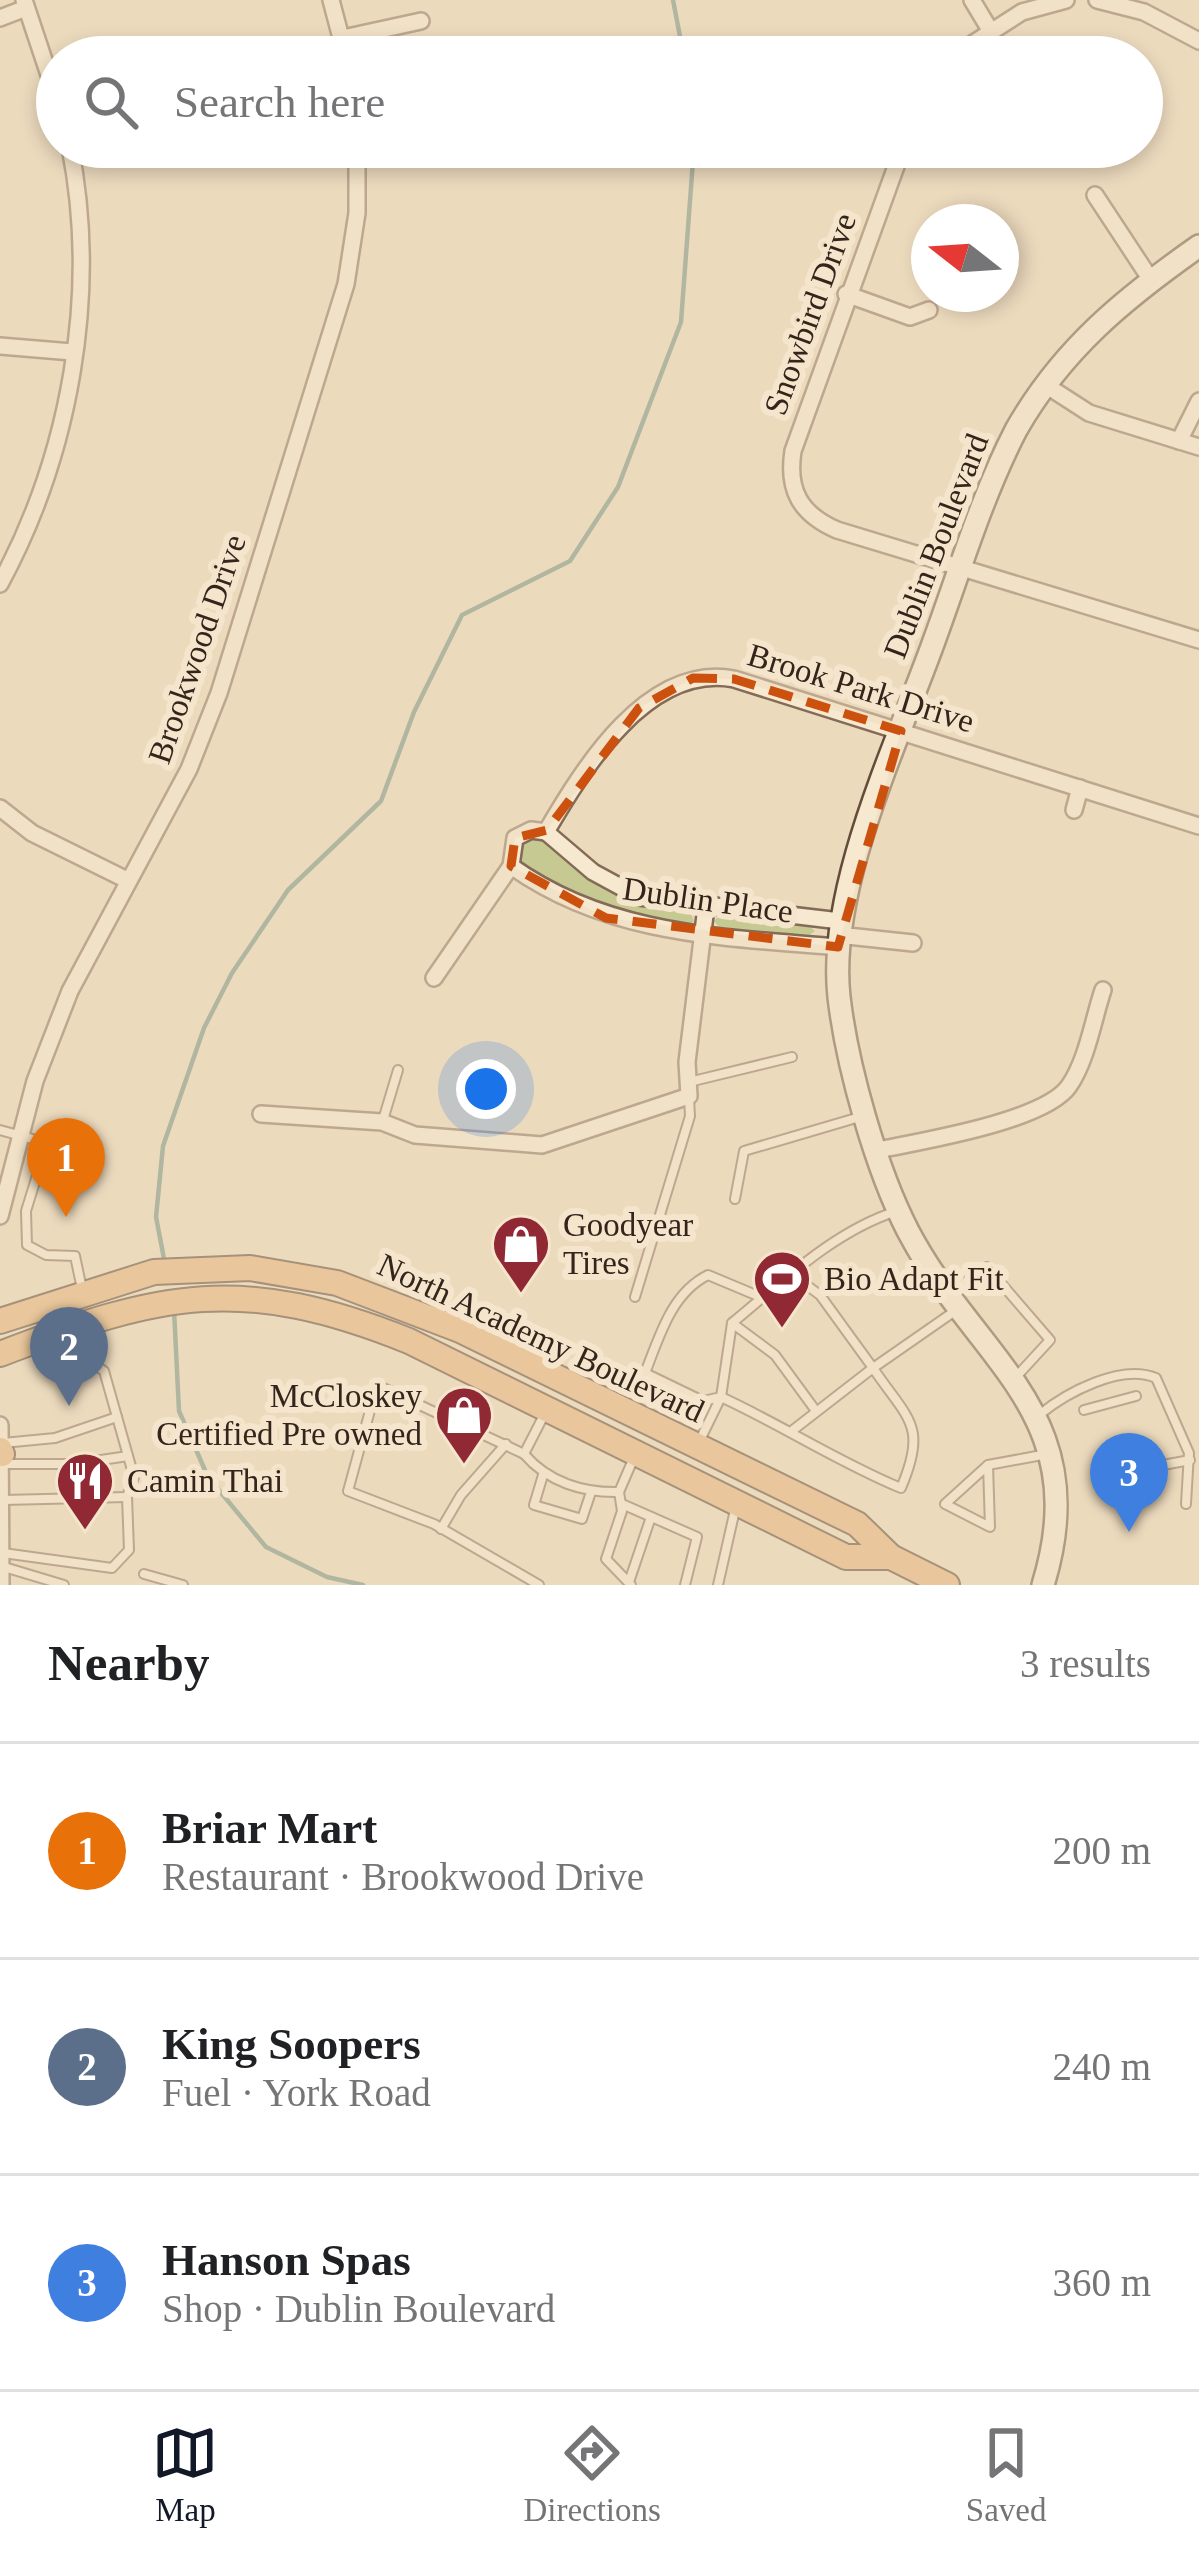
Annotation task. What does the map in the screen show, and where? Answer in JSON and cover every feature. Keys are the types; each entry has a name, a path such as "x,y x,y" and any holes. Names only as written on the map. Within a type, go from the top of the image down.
{"highway":[{"name":"North Academy Boulevard","path":"0,1321 154,1272 208,1267 308,1276 366,1292 460,1330 857,1524 891,1557 947,1585"},
{"name":"North Academy Boulevard","path":"0,1354 143,1304 204,1297 334,1314 410,1341 846,1557 891,1557"}],"main road":[{"name":"Dublin Boulevard","path":"1043,1585 1056,1515 1049,1454 1015,1378 898,1211 841,1012 838,934 902,731 1002,460 1044,384 1089,331 1199,246"}],"street":[{"path":"331,0 342,36"},
{"path":"972,0 991,30"},
{"path":"982,36 1022,12 1066,0"},
{"path":"1097,0 1144,11 1199,41"},
{"path":"0,18 25,4 36,37"},
{"path":"352,36 421,21"},
{"path":"0,584 51,475 72,352 80,252 72,168"},
{"name":"Brookwood Drive","path":"0,1216 19,1133 70,991 189,769 211,712 316,389 352,248 356,168"},
{"name":"Snowbird Drive","path":"895,168 793,451 794,505 837,530 1199,640"},
{"path":"1095,195 1151,280"},
{"path":"846,294 910,317 924,312"},
{"path":"0,346 72,352"},
{"path":"1044,384 1089,413 1199,447"},
{"path":"1179,441 1199,400"},
{"name":"Brook Park Drive","path":"512,866 515,838 531,830 546,832 639,708 663,689 693,677 734,680 1199,826"},
{"path":"1074,810 1080,788"},
{"path":"0,808 32,833 127,880"},
{"name":"Dublin Place","path":"546,832 617,887 650,900 838,934"},
{"path":"434,978 512,866"},
{"name":"Dublin Place","path":"512,866 559,897 606,918 703,934 838,934"},
{"path":"261,1114 382,1122 415,1136 542,1145 688,1089 706,907"},
{"path":"838,934 913,943"},
{"path":"878,1150 1063,1105 1103,990"},
{"path":"0,1425 1,1585"}],"lane":[{"path":"634,1297 691,1116 688,1089 792,1057"},
{"path":"382,1122 398,1070"},
{"path":"735,1199 744,1151 868,1114"},
{"path":"0,1130 47,1143 26,1210 27,1245 46,1256 75,1256 87,1290"},
{"path":"697,1446 721,1397 732,1323 791,1274 875,1218 898,1211"},
{"path":"793,1430 956,1300 987,1267 1050,1340 1015,1378"},
{"path":"763,1298 708,1275 691,1283 668,1317 645,1373 703,1401 721,1397 793,1430 851,1468 901,1488 916,1452 916,1432 820,1295 791,1274"},
{"path":"732,1323 775,1355 816,1411"},
{"path":"2,1561 112,1568 129,1550 127,1497 134,1477 104,1371 86,1359 78,1324"},
{"path":"1036,1417 1078,1388 1150,1375 1162,1384 1190,1460 1186,1504"},
{"path":"539,1585 442,1529 348,1490 377,1385 506,1444 543,1474 620,1498 697,1537 685,1585"},
{"path":"1084,1409 1136,1396"},
{"path":"524,1454 548,1409"},
{"path":"1,1453 117,1417"},
{"path":"442,1529 461,1495 506,1444"},
{"path":"636,1452 606,1559 630,1584 651,1516"},
{"path":"1,1453 74,1464 128,1456"},
{"path":"988,1465 990,1527 945,1504 988,1465 1049,1454"},
{"path":"1104,1476 1190,1460"},
{"path":"543,1474 534,1505 582,1519 591,1492"},
{"path":"2,1490 127,1497"},
{"path":"718,1585 737,1501"},
{"path":"2,1561 39,1580 64,1585"},
{"path":"145,1574 183,1585"}],"highlighted area":[{"path":"693,678 734,679 901,731 838,947 606,918 511,866 515,838 547,830 639,708"}],"green space":[{"path":"544,839 614,894 691,913 694,922 628,917 555,887 520,862 520,842"},
{"path":"720,915 807,924 815,931 807,937 720,928 714,921"}],"waterway":[{"path":"673,0 680,36"},
{"path":"165,1264 156,1217 163,1146 204,1028 232,973 288,890 381,801 414,712 462,615 570,561 618,487 681,322 692,168"},
{"path":"174,1310 179,1411 208,1477 266,1547 327,1577 363,1585"}],"place":[{"name":"Briar Mart","path":"66,1217"},
{"name":"Goodyear Tires","path":"521,1295"},
{"name":"Bio Adapt Fit","path":"782,1330"},
{"name":"King Soopers","path":"69,1406"},
{"name":"McCloskey Certified Pre owned","path":"464,1466"},
{"name":"Camin Thai","path":"85,1532"},
{"name":"Hanson Spas","path":"1129,1532"}]}
